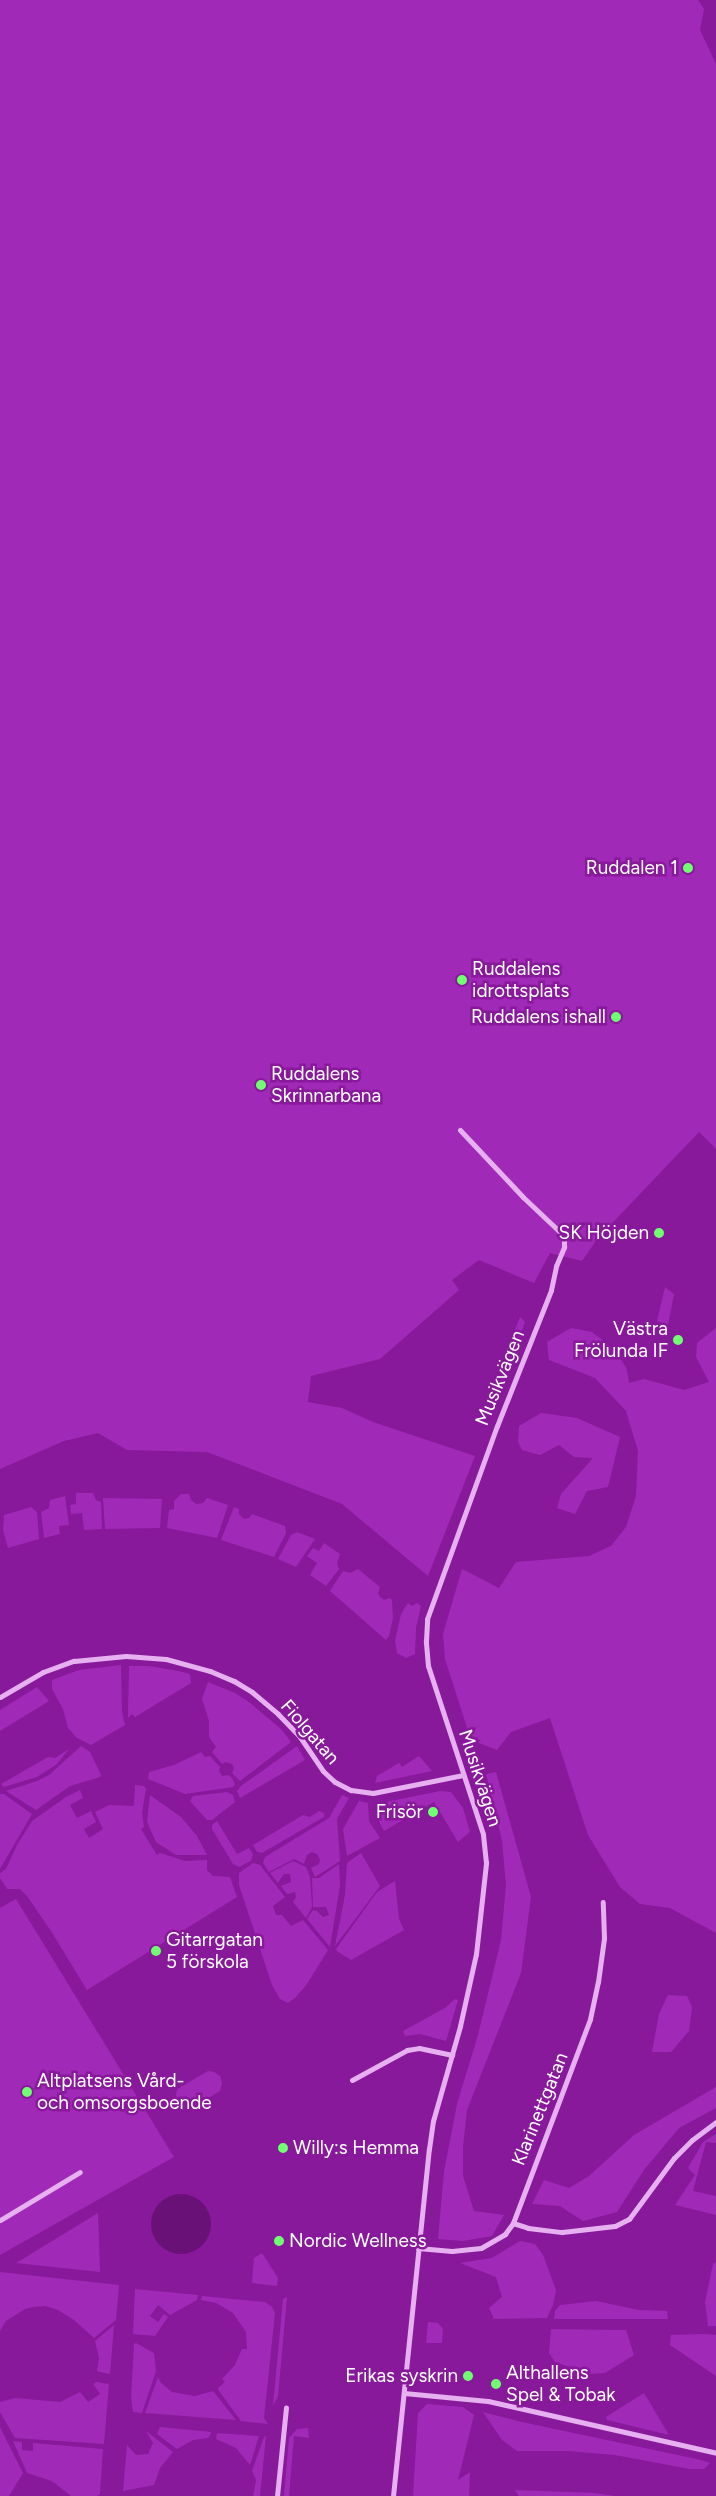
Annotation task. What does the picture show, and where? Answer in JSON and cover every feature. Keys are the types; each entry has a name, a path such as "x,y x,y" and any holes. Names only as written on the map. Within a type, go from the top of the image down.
{"street":[{"name":"Musikvägen","path":"393,2496 433,2121 452,2055 476,1954 486,1863 483,1834 428,1666 427,1618 496,1426 552,1290 556,1266 564,1247 564,1239 560,1232 523,1198 460,1130"},
{"name":"Fiolgatan","path":"0,1697 36,1676 74,1661 126,1656 166,1659 210,1671 234,1681 252,1692 278,1714 300,1737 323,1771 335,1782 351,1790 372,1793 463,1775"},
{"name":"Klarinettgatan","path":"418,2248 452,2251 480,2248 505,2234 513,2223 590,2019 598,1982 604,1938 603,1902"},
{"path":"352,2080 407,2050 419,2048 452,2055"},
{"path":"513,2223 528,2228 562,2232 615,2226 629,2219 674,2158 692,2140 716,2122"},
{"path":"0,2220 80,2172"},
{"path":"404,2393 488,2401 716,2453"},
{"path":"277,2496 286,2407"}],"shaded area":[{"path":"0,0 698,0 704,9 700,30 716,64 716,1149 699,1132 598,1238 582,1261 550,1253 534,1283 479,1260 452,1280 459,1290 380,1359 311,1376 308,1402 342,1408 373,1422 475,1456 428,1576 342,1504 207,1452 127,1450 98,1433 64,1441 0,1469"},
{"path":"665,1287 674,1294 668,1325 657,1321"},
{"path":"520,1317 525,1322 519,1339 510,1359 505,1363 502,1362"},
{"path":"571,1328 592,1332 616,1350 627,1370 629,1383 644,1379 684,1390 709,1382 696,1357 697,1343 716,1328 716,1933 670,1908 640,1904 620,1887 588,1835 550,1718 511,1732 497,1750 471,1740 445,1659 443,1634 462,1569 499,1588 516,1562 589,1556 611,1546 626,1527 636,1496 638,1451 626,1411 595,1378 549,1360 547,1342"},
{"path":"541,1413 577,1418 620,1437 608,1487 587,1491 575,1514 557,1508 561,1494 593,1458 574,1457 559,1445 540,1455 522,1450 518,1442 519,1426"},
{"path":"76,1493 93,1493 96,1500 101,1502 102,1529 84,1530 82,1513 71,1514 70,1505 76,1504"},
{"path":"181,1494 189,1494 191,1500 196,1504 203,1503 207,1498 228,1505 217,1538 167,1528 169,1510 174,1509 174,1501"},
{"path":"65,1496 69,1525 59,1526 60,1534 44,1538 41,1512 49,1508 50,1500"},
{"path":"103,1498 162,1499 160,1528 105,1529"},
{"path":"31,1507 37,1512 39,1539 8,1548 3,1530 4,1515"},
{"path":"234,1507 239,1509 239,1514 244,1519 249,1518 252,1514 285,1526 286,1533 274,1557 221,1540"},
{"path":"297,1532 315,1539 296,1567 278,1559 291,1535"},
{"path":"324,1543 340,1554 337,1563 339,1569 326,1586 310,1575 317,1563 307,1556 313,1548 319,1551"},
{"path":"358,1569 380,1587 378,1593 380,1597 384,1600 390,1598 392,1600 393,1618 389,1636 386,1640 330,1591 343,1571 350,1573"},
{"path":"408,1603 412,1606 417,1603 421,1606 416,1628 415,1654 406,1658 397,1653 395,1641 401,1614"},
{"path":"121,1665 122,1712 125,1725 91,1745 77,1738 68,1728 63,1709 52,1689 52,1680 79,1670"},
{"path":"129,1666 149,1666 190,1674 191,1683 135,1717 132,1714 128,1718"},
{"path":"208,1682 235,1693 249,1702 282,1730 291,1742 240,1781 232,1773 234,1768 232,1764 226,1762 222,1764 212,1752 216,1747 209,1737 209,1721 202,1699"},
{"path":"37,1687 49,1701 0,1731 0,1710"},
{"path":"81,1746 90,1752 101,1775 100,1777 70,1786 36,1810 6,1791 49,1775"},
{"path":"297,1746 305,1760 240,1798 237,1791 241,1786"},
{"path":"69,1749 57,1764 37,1777 4,1787 1,1784 48,1757 55,1758"},
{"path":"201,1752 205,1757 210,1756 220,1767 219,1771 222,1776 228,1775 232,1778 235,1784 233,1787 185,1794 148,1779 149,1772 174,1765"},
{"path":"419,1756 432,1771 375,1783 377,1776 399,1763 402,1767"},
{"path":"496,1772 531,1897 521,1973 467,2110 463,2147 463,2176 474,2211 504,2215 492,2236 463,2241 438,2239 444,2172 457,2104 478,2035 501,1940 506,1885 502,1841 486,1774"},
{"path":"135,1785 144,1786 146,1789 142,1813 144,1827 141,1829 157,1855 160,1853 185,1861 207,1860 207,1870 213,1876 230,1877 237,1897 87,1990 27,1896 20,1889 7,1889 0,1878 0,1873 6,1869 17,1845 32,1821 66,1797 80,1790 83,1798 70,1805 77,1818 91,1811 96,1822 84,1829 89,1838 103,1829 95,1812 109,1805 134,1806"},
{"path":"440,1791 451,1792 463,1808 470,1832 458,1842 434,1802 384,1831 376,1816 376,1804"},
{"path":"227,1792 233,1795 235,1802 212,1820 207,1820 190,1801 193,1796"},
{"path":"0,1794 4,1794 32,1814 0,1869"},
{"path":"150,1795 181,1817 197,1836 207,1855 176,1855 156,1842 147,1822"},
{"path":"342,1795 349,1798 337,1819 340,1861 315,1877 311,1868 319,1864 320,1860 317,1854 312,1852 307,1855 304,1864 294,1859 269,1872 263,1863 265,1857 329,1818"},
{"path":"359,1801 368,1803 369,1821 380,1838 347,1856 343,1829"},
{"path":"319,1811 324,1813 324,1817 262,1853 257,1852 253,1845 303,1815 310,1817"},
{"path":"217,1821 237,1854 249,1848 253,1854 251,1861 239,1867 233,1864 212,1829 212,1825"},
{"path":"361,1853 380,1886 335,1946 345,1895 347,1863"},
{"path":"293,1861 306,1867 310,1877 312,1907 306,1918 293,1902 296,1897 295,1892 287,1894 281,1886 291,1882 290,1874 284,1874 278,1883 270,1873"},
{"path":"253,1863 260,1865 285,1897 273,1906 276,1915 282,1915 291,1926 303,1920 328,1950 307,1984 288,2003 280,1999 272,1985 239,1885 239,1873"},
{"path":"339,1864 340,1885 330,1947 307,1919 313,1910 323,1917 329,1915 326,1907 313,1907 312,1878 319,1878"},
{"path":"395,1881 399,1919 404,1930 351,1960 337,1951 336,1949 377,1892"},
{"path":"16,1899 174,2157 0,2255 0,1908"},
{"path":"668,1995 687,1996 692,2007 689,2031 671,2052 652,2052 659,2014"},
{"path":"455,1999 458,2000 446,2041 420,2034 405,2036 403,2031 445,2008"},
{"path":"208,2071 220,2076 222,2083 220,2091 190,2109 180,2107 175,2100 177,2089"},
{"path":"716,2087 716,2108 679,2128 644,2170 617,2212 583,2221 560,2206 532,2204 544,2180 569,2188 589,2176 634,2135"},
{"path":"716,2134 716,2143 706,2142 693,2191 716,2196 716,2215 675,2205 695,2175 688,2168 703,2142"},
{"path":"181,2194 198,2199 206,2207 211,2224 206,2241 198,2249 181,2254 164,2249 156,2241 151,2224 156,2207 164,2199"},
{"path":"98,2213 100,2272 16,2263"},
{"path":"520,2241 535,2244 543,2255 556,2290 553,2305 547,2318 494,2319 489,2308 502,2297 496,2277 460,2263 492,2258"},
{"path":"262,2253 278,2278 277,2286 252,2283 254,2258"},
{"path":"716,2262 716,2326 708,2326 705,2302 713,2264"},
{"path":"0,2272 119,2285 116,2320 94,2338 74,2320 58,2310 45,2306 33,2307 25,2309 6,2321 0,2331"},
{"path":"135,2289 198,2295 197,2300 170,2315 158,2305 150,2316 158,2322 164,2314 168,2317 155,2336 133,2334"},
{"path":"202,2296 265,2302 272,2307 275,2313 264,2418 268,2424 241,2421 219,2391 218,2388 225,2382 222,2379 235,2365 242,2349 247,2349 246,2332 233,2313 216,2303 201,2300"},
{"path":"287,2297 278,2396 273,2406 283,2299"},
{"path":"596,2301 639,2310 667,2311 668,2319 554,2319 555,2311 560,2305"},
{"path":"428,2322 438,2323 443,2329 442,2343 426,2343"},
{"path":"114,2325 110,2374 97,2371 99,2358 95,2341"},
{"path":"551,2329 626,2330 634,2355 605,2373 590,2374 555,2362 549,2353"},
{"path":"671,2335 716,2335 716,2376 670,2345"},
{"path":"136,2343 154,2353 156,2371 142,2413 133,2412 131,2398 134,2344"},
{"path":"158,2377 161,2383 172,2392 195,2396 213,2391 236,2420 145,2413"},
{"path":"96,2382 109,2384 104,2444 15,2438 0,2412 0,2402 15,2398 60,2402 80,2392 88,2402 100,2394 93,2384"},
{"path":"644,2393 669,2435 607,2420 606,2417"},
{"path":"427,2404 463,2407 474,2415 458,2480 470,2472 469,2496 413,2496 418,2413"},
{"path":"483,2412 710,2463 704,2469 690,2469 615,2455 568,2451 517,2451 502,2440"},
{"path":"0,2427 23,2473 9,2496 0,2496"},
{"path":"160,2427 211,2432 211,2434 208,2438 193,2440 177,2449 157,2434"},
{"path":"308,2428 309,2438 294,2436 289,2496 284,2496 289,2438 297,2429"},
{"path":"146,2431 173,2452 160,2468 154,2485 123,2491 127,2445 136,2455 148,2454 153,2443"},
{"path":"217,2433 259,2436 250,2465 236,2448 216,2439"},
{"path":"266,2436 260,2496 253,2496 256,2480 252,2471"},
{"path":"13,2441 22,2442 22,2450 33,2451 33,2443 103,2449 100,2494 97,2496 71,2496 52,2481 27,2473"},
{"path":"515,2490 595,2493 615,2496 519,2496"}],"place":[{"name":"Ruddalen 1","path":"688,868"},
{"name":"Ruddalens idrottsplats","path":"462,980"},
{"name":"Ruddalens ishall","path":"616,1017"},
{"name":"Ruddalens Skrinnarbana","path":"261,1085"},
{"name":"SK Höjden","path":"659,1233"},
{"name":"Västra Frölunda IF","path":"678,1340"},
{"name":"Frisör","path":"433,1812"},
{"name":"Gitarrgatan 5 förskola","path":"156,1951"},
{"name":"Altplatsens Vård- och omsorgsboende","path":"27,2092"},
{"name":"Willy:s Hemma","path":"283,2148"},
{"name":"Nordic Wellness","path":"279,2241"},
{"name":"Erikas syskrin","path":"468,2376"},
{"name":"Althallens Spel & Tobak","path":"496,2384"}]}
